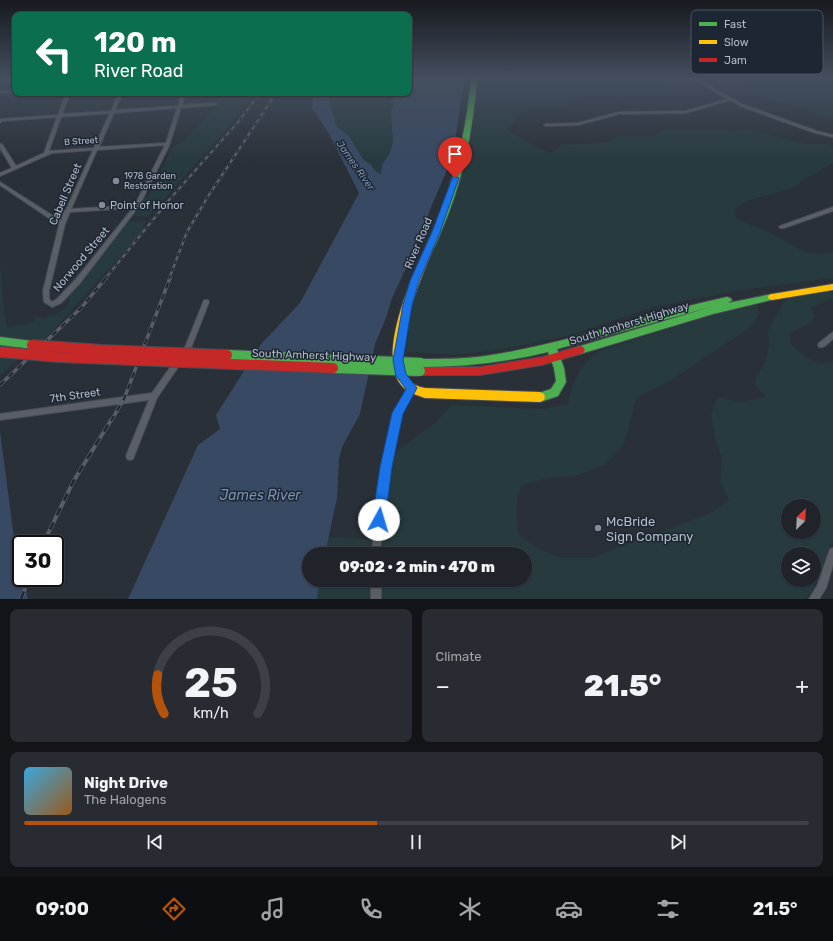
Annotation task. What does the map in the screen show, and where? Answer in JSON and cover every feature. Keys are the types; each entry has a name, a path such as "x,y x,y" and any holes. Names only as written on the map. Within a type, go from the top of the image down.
{"main road":[{"name":"River Road","path":"412,388 401,376 398,360 407,305 415,281 436,232 462,158 468,132 471,107"},
{"name":"South Amherst Highway","path":"0,352 27,356 66,358 421,367 482,361 551,348 684,308 792,288 833,283"},
{"name":"South Amherst Highway","path":"0,341 101,350 480,371 555,358 713,310 787,294 833,287"},
{"path":"412,388 419,392 440,395 526,399 543,397 554,393 560,386 561,377 551,348"}],"street":[{"path":"46,153 63,107"},
{"name":"Cabell Street","path":"52,305 46,300 46,291 62,224 114,107"},
{"path":"1,121 180,107"},
{"name":"Norwood Street","path":"52,305 59,301 78,281 137,206 167,144 180,107"},
{"path":"546,125 578,124 619,113 686,112 703,107"},
{"path":"751,107 822,134 833,136"},
{"name":"B Street","path":"0,175 46,153 97,148 167,144"},
{"path":"0,145 15,168"},
{"path":"0,183 62,224"},
{"path":"67,211 137,206"},
{"path":"782,226 833,209"},
{"path":"130,456 154,396 189,346 206,302"},
{"path":"821,346 833,335"},
{"path":"377,547 382,494 396,420 400,405 412,388"},
{"name":"7th Street","path":"0,417 25,412 154,396"},
{"path":"814,599 821,588 833,552"},
{"path":"376,587 376,599"}],"green space":[{"path":"217,107 244,107 221,136 148,217 130,216 142,199 149,196 173,146 183,141"},
{"path":"326,107 393,107 391,120 393,142 389,155 382,164 381,174 371,168 347,134 337,126 325,110"},
{"path":"476,107 568,107 568,109 532,108 517,113 515,122 506,129 536,147 551,153 560,145 609,142 616,136 656,136 662,130 719,130 735,132 751,130 806,144 828,143 833,147 833,163 800,181 799,186 747,201 735,208 735,217 772,234 801,250 815,253 833,252 833,278 742,290 653,307 570,335 503,349 457,355 406,352 412,305 420,280 445,223 465,159 475,117"},
{"path":"795,107 833,107 833,118"},
{"path":"127,221 147,221 143,227 146,228 44,340 34,339 15,362 0,375 0,262 7,328 33,322 37,316 47,319 47,317 61,312 67,307 69,301 68,295"},
{"path":"828,290 833,295 833,298 810,308 815,317 810,323 790,333 790,343 807,358 822,364 833,361 833,541 821,571 821,547 781,547 781,587 814,587 805,599 382,599 381,587 532,587 532,547 383,547 389,483 397,451 437,421 451,405 543,409 568,404 578,374 587,361 599,351 751,304 757,305 759,314 751,327 670,381 637,397 624,444 605,465 578,475 547,478 521,486 517,498 519,535 535,547 560,558 592,558 708,514 729,501 720,481 722,458 716,443 711,414 718,397 739,402 765,397 754,382 766,360 769,345 768,331 783,303 792,296"},
{"path":"328,537 377,540 377,547 326,547"},
{"path":"319,587 378,587 379,599 317,599"}],"water":[{"name":"James River","path":"312,107 326,107 325,110 338,127 349,136 363,159 371,165 375,171 381,174 382,164 389,155 393,142 391,112 393,107 460,107 453,156 429,212 421,236 392,298 386,318 375,344 360,414 342,447 339,459 337,498 326,547 302,547 302,587 319,587 317,599 128,599 198,445 220,429 216,415 261,344 300,303 359,193 329,134"},
{"path":"0,431 14,535 12,535 12,587 25,587 28,599 0,599"}],"waterway":[{"name":"James River","path":"327,107 333,129"}],"railway":[{"path":"105,279 169,200 239,121 250,107"},
{"path":"169,279 187,232 207,198 267,107"},
{"path":"0,385 81,308 106,278"},
{"path":"111,421 124,399 170,278"},
{"path":"47,535 73,482 111,420"},
{"path":"21,599 26,587"}],"traffic: fast":[{"path":"429,249 446,209 460,166 471,107"},
{"path":"580,350 713,310 772,297"},
{"path":"421,363 469,362 516,355 727,300"},
{"path":"0,341 32,345"},
{"path":"540,397 554,393 561,382 559,368 551,347"},
{"path":"227,355 421,363"},
{"path":"333,368 420,371"}],"traffic: slow":[{"path":"429,249 410,295 400,334 398,352 399,368 404,381 413,389 425,393 540,397"},
{"path":"772,297 833,287"}],"traffic: jam":[{"path":"32,345 101,350 227,355"},
{"path":"420,371 480,371 542,361 580,350"},
{"path":"0,352 59,357 333,368"}],"place":[{"name":"1978 Garden Restoration","path":"116,181"},
{"name":"Point of Honor","path":"102,205"},
{"name":"McBride Sign Company","path":"598,528"}],"route":[{"path":"379,520 386,467 398,413 400,405 412,388 401,376 398,360 407,305 411,291 436,232 455,178"}]}
